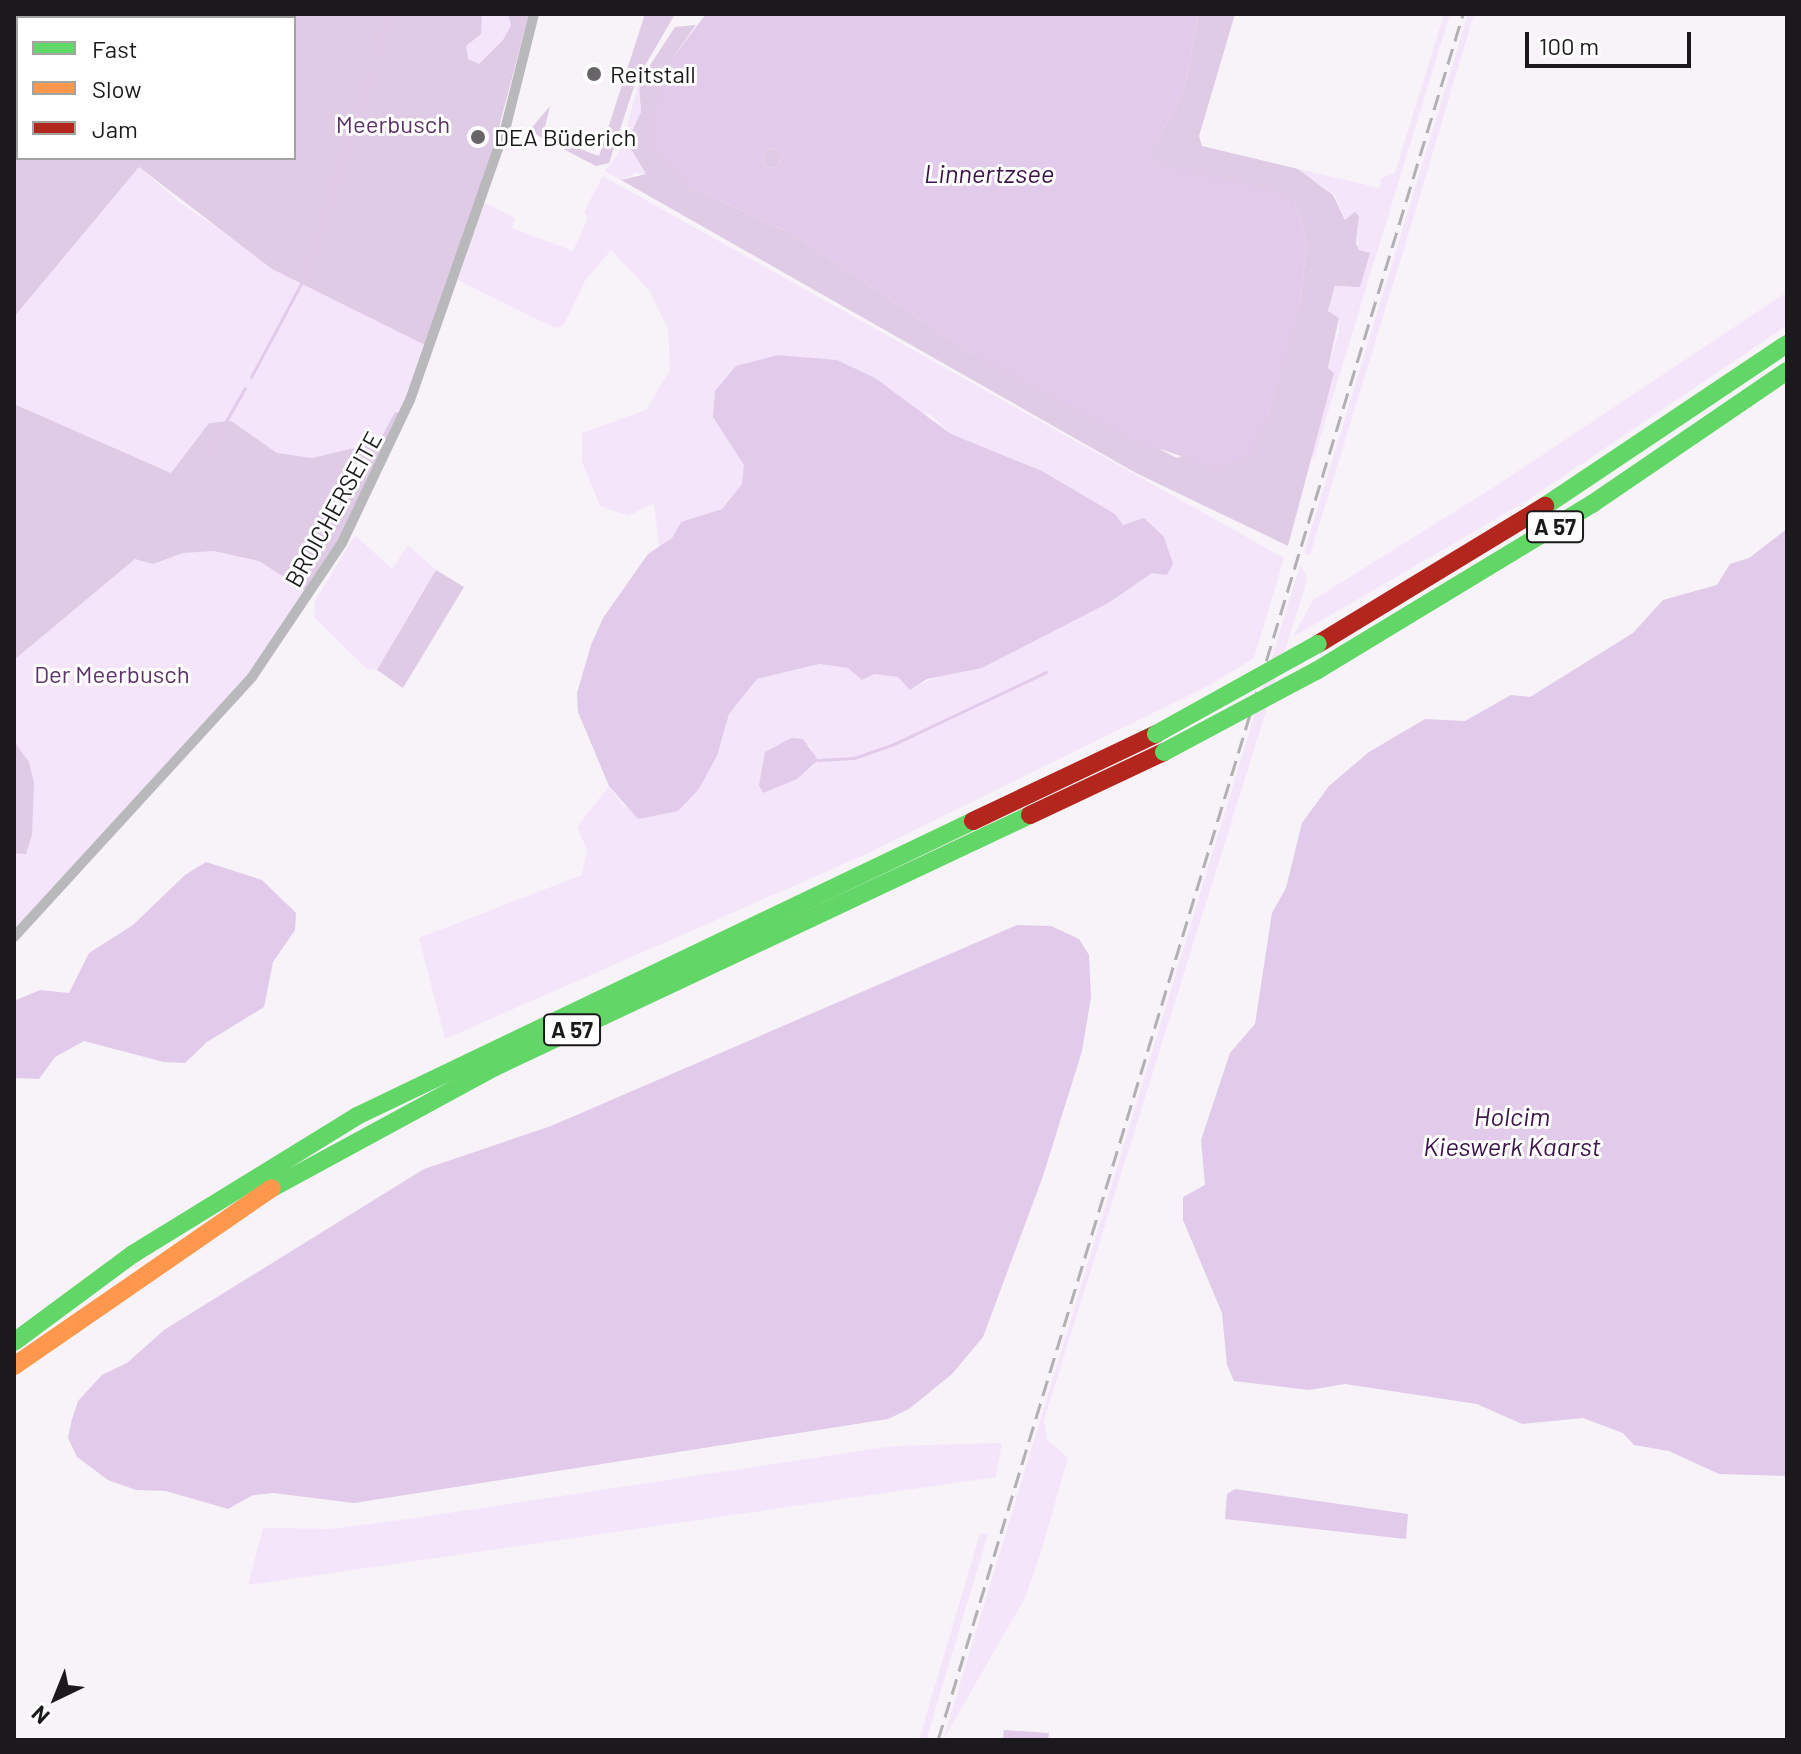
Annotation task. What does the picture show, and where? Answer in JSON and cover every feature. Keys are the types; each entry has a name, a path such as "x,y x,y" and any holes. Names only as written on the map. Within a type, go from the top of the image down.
{"highway":[{"name":"A 57","path":"14,1342 146,1245 357,1116 1156,734 1318,644 1553,502 1787,344"},
{"name":"A 57","path":"14,1366 231,1212 367,1133 495,1067 1164,752 1316,671 1592,504 1787,371"}],"street":[{"name":"BROICHERSEITE","path":"14,937 252,677 342,543 410,400 506,126 534,14"}],"green space":[{"name":"Meerbusch","path":"14,14 482,14 481,34 466,46 468,59 479,64 503,40 511,25 508,14 529,14 490,161 425,345 272,269 139,167 14,317"},
{"name":"Der Meerbusch","path":"286,14 522,14 483,174 400,413 308,592 273,647 14,937 14,622 44,606 221,423 209,424 171,473 14,404 14,317 139,167 179,202 299,283 296,16"},
{"path":"645,14 675,14 636,81 609,163 596,166 529,131 550,106 543,135 599,156"},
{"path":"1198,14 1235,14 1199,136 1202,146 1298,169 1333,195 1345,220 1355,212 1359,216 1356,243 1359,250 1370,253 1360,287 1335,286 1328,311 1339,318 1328,368 1334,373 1288,546 1136,473 621,180 646,174 627,142 641,112 639,82 675,27 696,25 671,60 689,186 797,236 966,350 1177,458 1268,417 1300,301 1307,244 1295,203 1156,164 1148,152 1175,110 1186,81"},
{"path":"1444,14 1450,14 1314,458 1309,454 1334,373 1328,369 1339,331 1339,318 1328,312 1336,286 1349,287 1358,250 1358,216 1346,220 1334,194 1298,169 1380,188 1381,178 1395,173"},
{"path":"1468,14 1474,14 1310,555 1304,553"},
{"path":"639,82 641,112 628,142 647,175 635,173 621,180 605,171 620,151"},
{"path":"777,148 782,158 777,167 767,168 762,159 767,150"},
{"path":"603,176 1284,558 1254,658 1208,686 864,855 445,1039 419,938 582,875 587,850 577,827 609,786 624,807 699,789 717,757 729,714 757,679 819,664 848,668 862,680 874,674 898,677 910,689 1110,602 1152,572 1132,524 1123,525 1115,514 1042,471 951,434 930,414 713,417 745,465 742,484 722,509 681,522 672,538 659,547 654,503 628,516 600,506 582,462 582,433 646,410 670,370 668,329 649,290 611,250 586,279 563,326 555,328 458,280 483,202 515,218 512,228 573,251 588,218 584,212","holes":["791,738 811,746 814,766 763,793 759,785 765,752"]},
{"path":"1787,292 1787,325 1767,339 1525,502 1293,637 1313,600 1499,484"},
{"path":"14,404 171,473 209,423 231,421 277,453 312,458 379,442 395,412 400,413 355,512 308,592 259,561 214,551 183,553 153,564 135,559 14,660"},
{"path":"355,535 392,569 408,545 436,570 377,670 367,669 314,617 315,601"},
{"path":"1300,565 1307,576 1304,590 1044,1420 1047,1440 1068,1458 1041,1552 1025,1598 943,1740"},
{"path":"436,570 464,587 403,688 377,670"},
{"path":"14,741 29,762 34,783 32,835 26,854 14,853"},
{"path":"1002,1443 996,1477 248,1585 263,1528 331,1529 408,1519 893,1446"},
{"path":"980,1533 988,1534 926,1740 919,1740"}],"water":[{"name":"Linnertzsee","path":"706,14 1198,14 1186,81 1175,110 1148,152 1156,164 1279,192 1295,203 1307,244 1300,301 1286,354 1268,417 1249,456 1217,468 1133,440 966,350 797,236 689,186 653,146 653,116 671,60","holes":["777,148 782,159 777,167 767,168 762,159 767,150"]},
{"path":"778,355 837,360 875,378 951,434 1042,471 1115,514 1123,525 1144,518 1164,537 1173,564 1167,575 1152,573 1110,602 982,668 927,679 910,690 898,677 874,674 862,680 848,668 819,664 757,679 729,714 717,756 699,789 678,811 638,819 609,786 578,712 577,693 591,645 603,618 648,554 672,538 681,522 722,509 742,484 744,465 713,417 715,391 736,366"},
{"name":"Holcim Kieswerk Kaarst","path":"1787,529 1787,1476 1719,1474 1669,1451 1634,1445 1623,1433 1583,1418 1522,1424 1477,1404 1345,1384 1309,1390 1234,1381 1227,1365 1222,1313 1183,1220 1183,1197 1205,1185 1201,1140 1230,1053 1255,1024 1272,913 1286,888 1302,823 1329,786 1369,752 1425,719 1465,721 1511,695 1530,697 1633,633 1663,600 1717,585 1730,564 1749,558"},
{"path":"791,738 803,739 818,760 797,779 763,793 759,785 765,752"},
{"path":"206,862 262,880 296,913 295,930 273,962 264,1007 207,1042 185,1063 164,1062 84,1041 55,1057 39,1079 14,1078 14,1001 40,990 69,993 89,953 133,925 185,875"},
{"path":"1017,925 1051,926 1079,939 1089,955 1091,997 1082,1051 1043,1176 983,1337 952,1374 909,1409 888,1419 354,1503 273,1493 253,1495 228,1509 166,1491 136,1490 108,1480 77,1457 68,1438 72,1419 78,1401 102,1375 127,1363 164,1330 424,1169 551,1126"},
{"path":"1235,1489 1408,1514 1406,1539 1225,1519 1227,1494"},
{"path":"1004,1730 1049,1733 1048,1740 1003,1740"}],"waterway":[{"path":"375,59 389,14"},
{"path":"251,377 303,280 370,75"},
{"path":"210,449 245,388"},
{"path":"818,760 854,758 894,744 1046,672"}],"railway":[{"path":"938,1740 1463,14"}],"traffic: fast":[{"path":"1545,506 1787,344"},
{"path":"1316,671 1592,504 1787,371"},
{"path":"1156,734 1318,644"},
{"path":"1164,752 1316,671"},
{"path":"272,1188 495,1067 1030,815"},
{"path":"14,1342 133,1254 357,1116 973,821"}],"traffic: slow":[{"path":"14,1366 272,1188"}],"traffic: jam":[{"path":"1318,644 1545,506"},
{"path":"973,821 1156,734"},
{"path":"1030,815 1164,752"}],"place":[{"name":"Reitstall","path":"594,74"},
{"name":"DEA Büderich","path":"478,137"}]}
